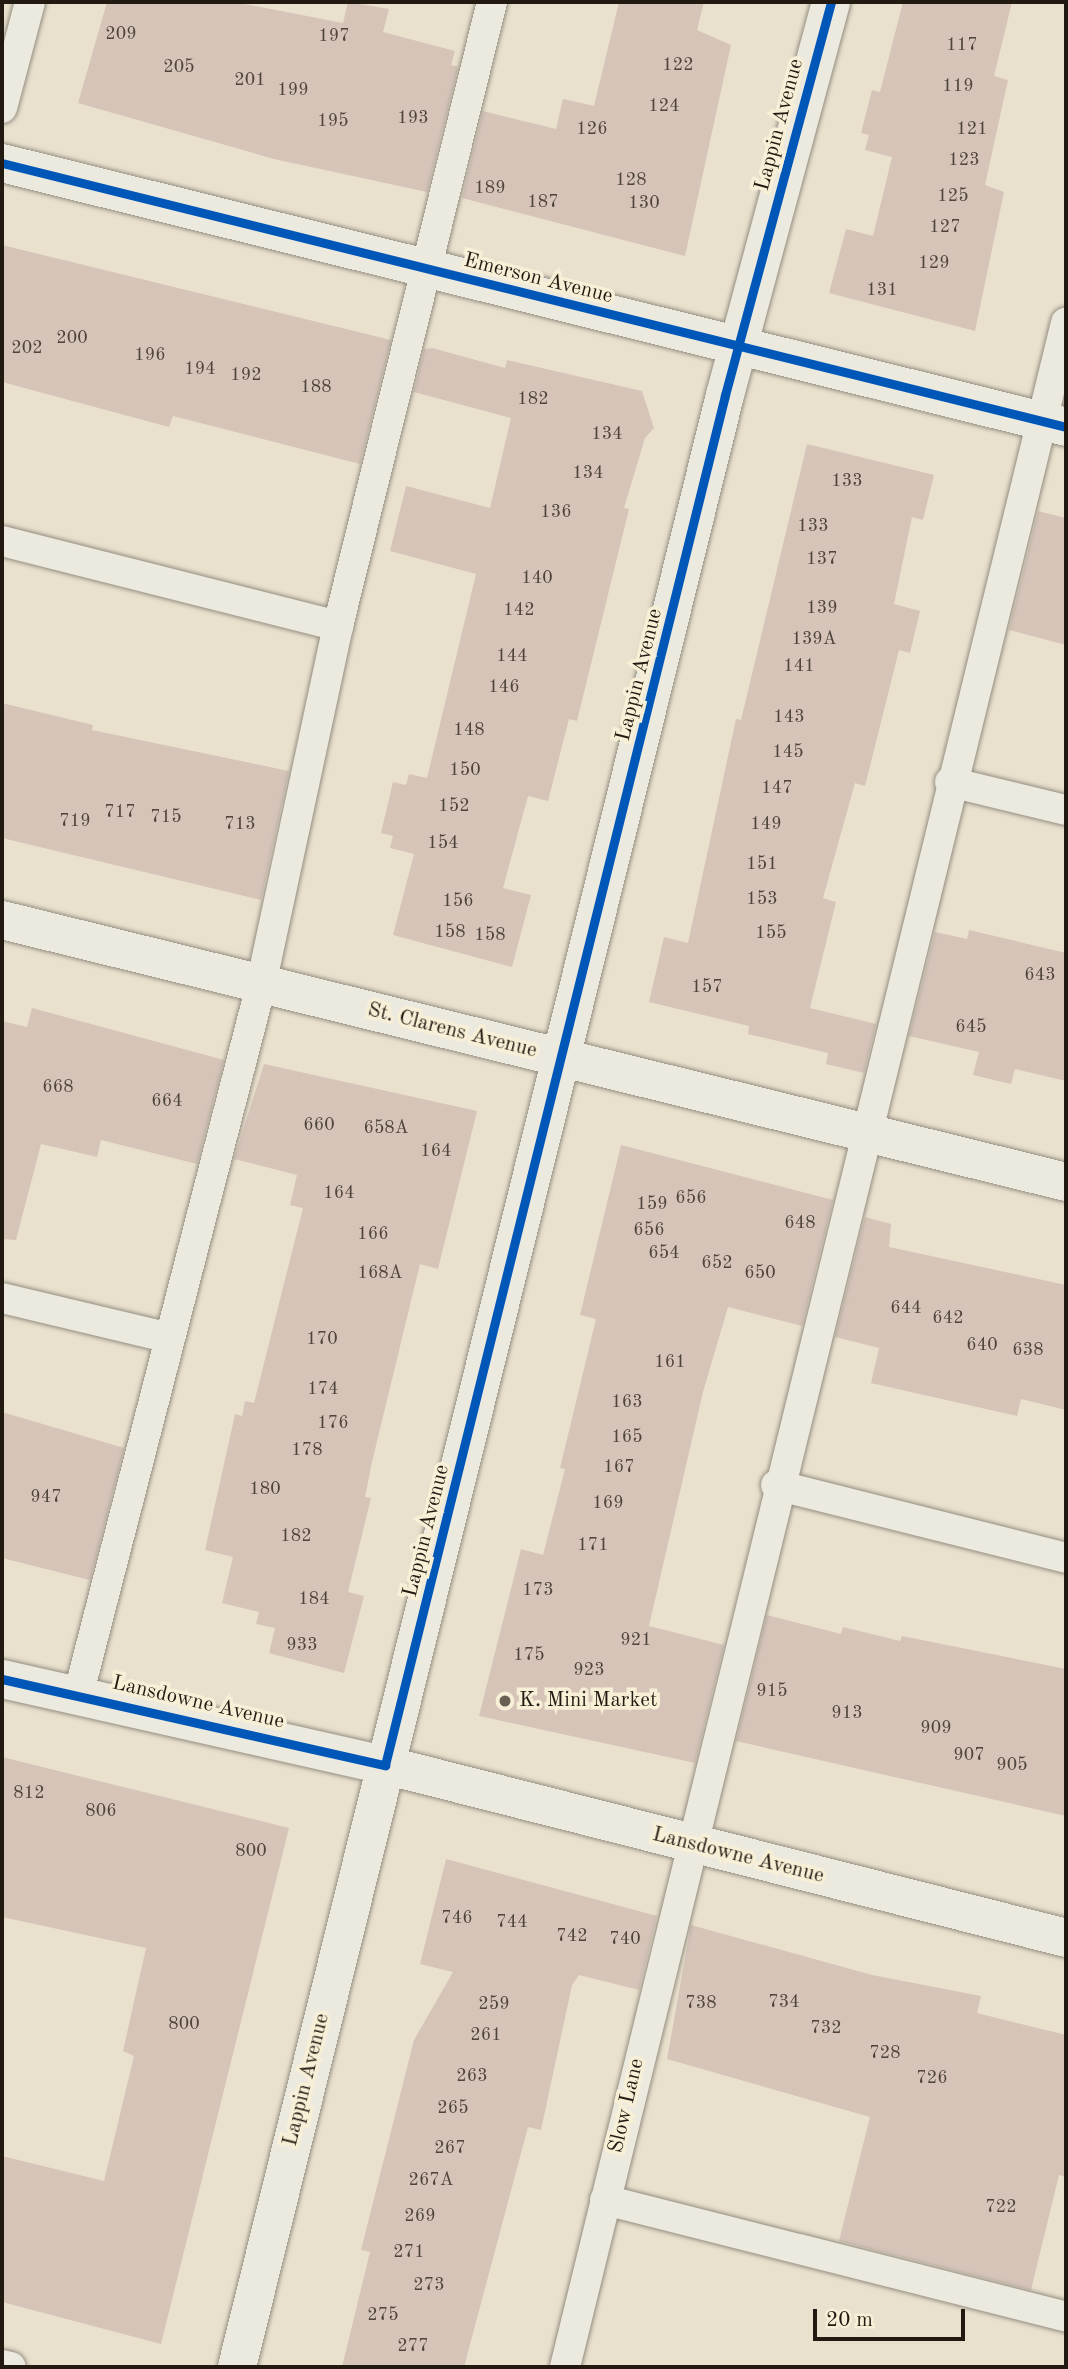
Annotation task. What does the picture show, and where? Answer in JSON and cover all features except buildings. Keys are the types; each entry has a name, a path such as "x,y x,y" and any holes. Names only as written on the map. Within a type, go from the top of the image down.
{"street":[{"name":"Lappin Avenue","path":"237,2367 385,1765 565,1058 739,347 831,2"},
{"name":"Emerson Avenue","path":"2,163 1054,424"},
{"name":"St. Clarens Avenue","path":"2,920 1066,1182"},
{"name":"Lansdowne Avenue","path":"2,1679 79,1692 385,1765 1066,1938"}],"lane":[{"path":"2,108 30,2"},
{"path":"79,1692 166,1337 261,985 338,626 492,2"},
{"name":"Slow Lane","path":"565,2367 776,1485 866,1132 950,782 1054,424 1066,321"},
{"path":"2,541 338,626"},
{"path":"950,782 1066,810"},
{"path":"2,1298 166,1337"},
{"path":"776,1485 1066,1558"},
{"path":"605,2200 1066,2316"},
{"path":"2,2365 12,2367"}],"cycle path":[{"path":"2,1679 385,1765 725,395 831,2"},
{"path":"2,163 1066,427"}],"place":[{"name":"K. Mini Market","path":"505,1701"}]}
